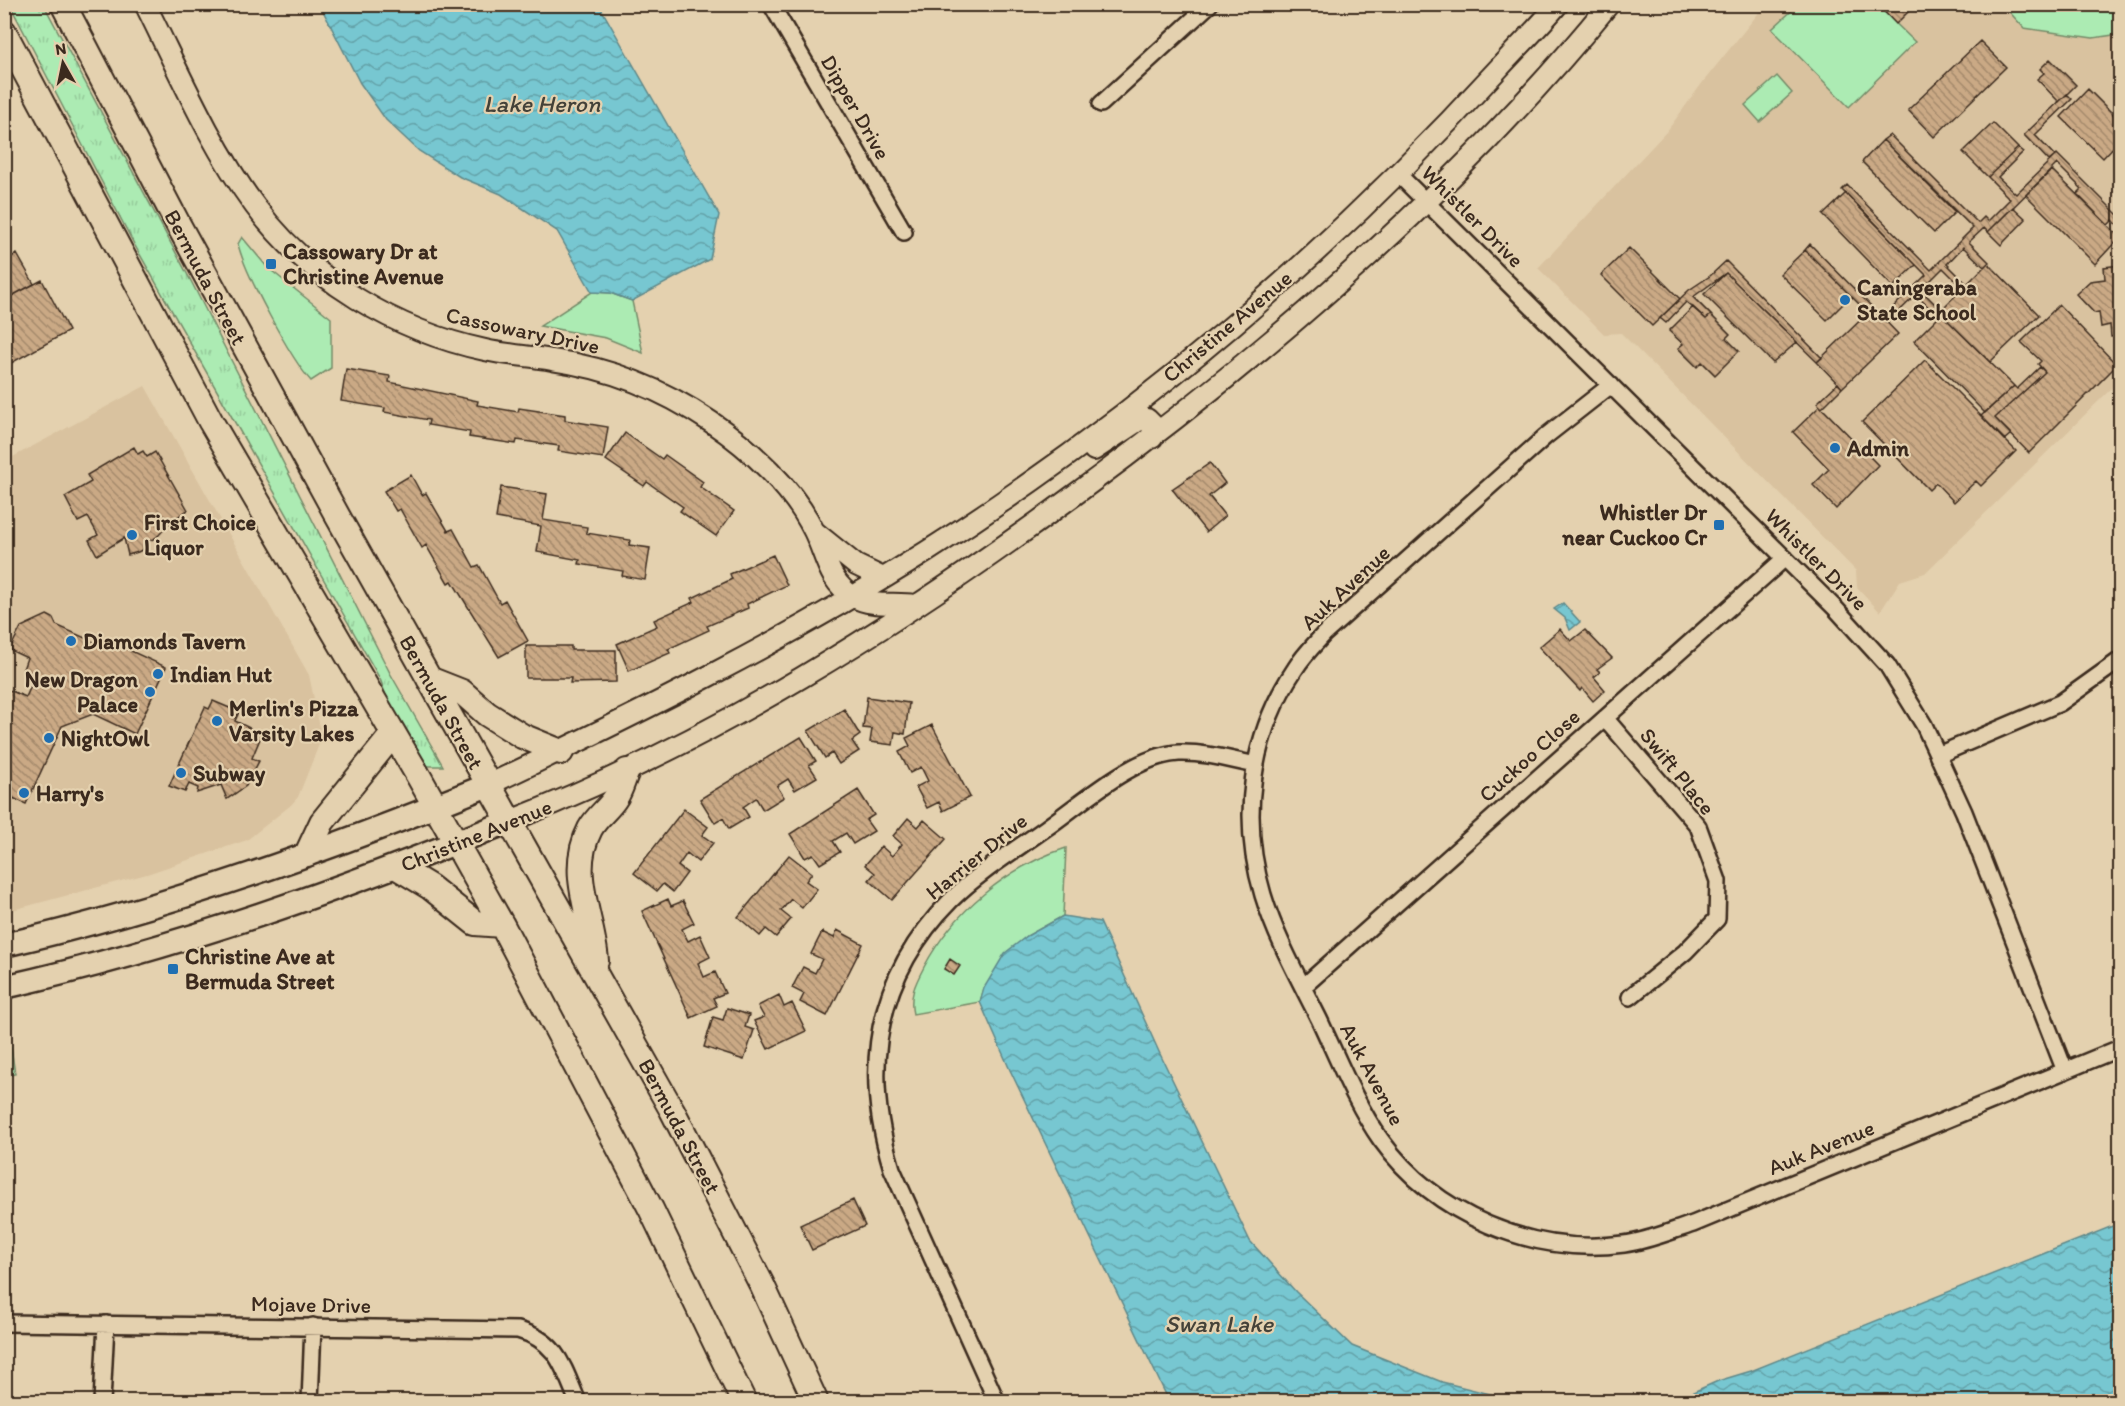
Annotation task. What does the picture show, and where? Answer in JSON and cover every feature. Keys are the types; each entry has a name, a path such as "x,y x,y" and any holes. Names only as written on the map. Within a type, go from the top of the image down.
{"main road":[{"name":"Bermuda Street","path":"63,4 179,226 488,785 597,973 718,1197 816,1401"},
{"path":"4,32 211,422 435,806 502,926 651,1209 744,1401"},
{"path":"429,679 462,692 487,714 522,736 561,752"},
{"path":"307,854 322,822 393,734"},
{"path":"597,973 594,937 582,891 582,854 589,831 598,816 615,799 627,771"},
{"name":"Christine Avenue","path":"4,945 121,915 307,854 488,785"},
{"name":"Christine Avenue","path":"4,987 94,964 261,915 397,867 510,821"},
{"path":"397,867 430,887 475,923 502,926"}],"street":[{"name":"Cassowary Drive","path":"145,4 207,126 247,194 286,240 330,280 374,309 428,334 483,350 586,366 638,383 682,404 723,431 769,471 784,488 814,532 829,570 838,583 854,596"},
{"name":"Dipper Drive","path":"771,4 904,232"},
{"path":"1101,104 1210,4"},
{"name":"Christine Avenue","path":"488,785 561,752 696,685 854,596 1057,463 1222,335 1398,174 1558,4"},
{"name":"Christine Avenue","path":"510,821 627,771 762,701 915,605 1027,530 1152,438 1344,279 1504,121 1582,38 1609,4"},
{"name":"Whistler Drive","path":"1398,174 1427,199 1505,282 1785,558 1868,642 1887,665 1909,697 1964,812 2064,1071"},
{"name":"Auk Avenue","path":"1611,385 1546,436 1324,634 1296,667 1280,694 1267,724 1256,765 1250,811 1256,868 1272,917 1303,987 1360,1105 1381,1139 1416,1180 1463,1212 1495,1228 1561,1244 1596,1246 1651,1238 1693,1224 2121,1048"},
{"path":"1057,463 1094,450 1141,419 1147,419 1153,425 1152,438"},
{"name":"Cassowary Drive","path":"814,532 856,565 884,578"},
{"name":"Cuckoo Close","path":"1303,987 1785,558"},
{"path":"854,596 876,603 915,605"},
{"path":"1938,755 2060,703 2121,660"},
{"name":"Swift Place","path":"1605,718 1698,826 1718,881 1717,919 1685,952 1630,997"},
{"name":"Harrier Drive","path":"997,1401 892,1169 882,1137 875,1070 878,1038 887,1004 915,944 952,898 1005,857 1120,776 1142,763 1177,753 1212,756 1256,765"},
{"name":"Mojave Drive","path":"4,1323 518,1330 535,1335 546,1342 559,1357 578,1401"},
{"path":"102,1401 106,1324"},
{"path":"310,1401 313,1326"}],"shaded area":[{"name":"Caningeraba State School","path":"1765,5 2120,5 2120,380 1925,573 1900,581 1880,612 1857,587 1856,571 1635,347 1621,333 1604,334 1538,268 1667,131"},
{"path":"145,386 309,675 322,737 298,797 247,840 147,874 5,912 4,458 9,459"}],"green space":[{"path":"10,5 44,5 192,283 390,673 443,766 428,766 425,763 389,704 380,679 134,244"},
{"path":"1798,5 1877,5 1915,42 1849,107 1772,29"},
{"path":"2003,5 2120,5 2120,34 2093,38 2024,28"},
{"path":"1777,76 1792,93 1760,122 1745,105"},
{"path":"242,237 267,267 331,318 331,368 311,381 292,355 259,295 242,258 238,244"},
{"path":"592,292 610,293 632,301 643,353 606,338 540,326"},
{"path":"1066,848 1063,916 1027,936 984,988 980,1002 913,1014 912,996 921,973 936,947 966,910 984,894 1023,867"},
{"path":"5,1034 9,1034 15,1074 5,1076"}],"water":[{"name":"Lake Heron","path":"320,5 599,5 719,215 710,259 632,301 610,293 592,292 557,231 501,194 460,177 419,151 386,120 360,83"},
{"path":"1563,603 1580,622 1570,630 1565,618 1554,609"},
{"name":"Swan Lake","path":"1063,916 1100,922 1160,1054 1250,1241 1296,1292 1352,1346 1442,1382 1518,1401 1169,1401 1010,1070 980,1002 984,988 1005,953 1027,936"},
{"path":"2120,1223 2120,1401 1673,1401 1718,1381 1751,1371"}],"building":[{"path":"1877,4 1902,4 1909,11 1896,24"},
{"path":"1980,41 2006,67 1934,137 1908,110"},
{"path":"2050,59 2076,85 2059,102 2037,79 2044,73 2040,69"},
{"path":"2088,89 2120,121 2120,140 2103,158 2061,117"},
{"path":"2067,94 2072,99 2035,135 2055,156 2049,161 2024,135"},
{"path":"1993,123 2018,148 1988,177 1963,152"},
{"path":"1890,135 1978,223 1984,217 1988,221 2010,199 1988,177 2018,148 2023,152 1998,177 2016,194 2057,154 2120,217 2120,228 2113,220 2108,225 2077,194 2082,189 2057,164 1988,232 1984,228 1969,242 1989,262 1984,267 1963,247 1947,264 1967,284 1963,288 1943,268 1921,290 1941,310 1940,315 1938,316 1916,295 1887,323 1882,318 1926,275 1842,190 1847,185 1931,270 1973,228 1883,140"},
{"path":"1883,140 1955,212 1934,233 1862,162"},
{"path":"2052,170 2120,237 2095,264 2026,195"},
{"path":"1846,193 1916,265 1893,287 1823,215"},
{"path":"2013,207 2026,219 2001,245 1988,232"},
{"path":"1810,244 1873,308 1868,313 1805,250"},
{"path":"1629,248 1680,299 1652,326 1601,275"},
{"path":"1805,250 1851,296 1827,320 1780,274"},
{"path":"17,254 34,284 4,300 4,260"},
{"path":"1726,261 1822,358 1817,362 1726,273 1693,297 1711,315 1706,319 1686,302 1666,323 1660,318 1689,290 1710,276"},
{"path":"1988,263 2039,315 1990,362 1939,312"},
{"path":"2120,265 2120,336 2111,337 2110,325 2101,327 2099,312 2094,313 2076,294 2090,281 2105,279 2104,267"},
{"path":"1726,273 1797,342 1773,363 1704,294"},
{"path":"42,280 69,331 4,367 4,339 9,337 4,328 4,300"},
{"path":"2059,305 2117,365 2029,453 1995,418 2045,372 2038,364 2041,361 2021,342"},
{"path":"1693,307 1706,319 1711,315 1730,334 1726,338 1739,351 1715,375 1702,362 1697,367 1678,348 1683,344 1669,331"},
{"path":"1873,308 1898,334 1842,388 1817,362"},
{"path":"1941,314 2014,386 1985,413 1914,341"},
{"path":"1925,360 2016,451 1981,486 1976,481 1954,502 1936,483 1929,490 1862,422"},
{"path":"2040,367 2045,372 1995,418 2011,434 2004,440 1981,416 2014,386 2017,389"},
{"path":"346,369 390,376 389,382 478,401 477,405 518,412 519,408 565,415 565,420 608,427 603,458 558,451 559,446 517,440 516,444 469,437 470,432 428,425 429,420 384,412 385,408 341,401"},
{"path":"1838,383 1842,388 1822,408 1817,403"},
{"name":"Admin","path":"1820,406 1878,465 1836,509 1813,485 1829,469 1793,432"},
{"path":"625,433 662,459 665,455 703,482 700,487 734,511 716,536 680,511 683,507 647,482 644,486 606,460"},
{"path":"134,447 138,454 143,451 147,457 155,452 188,510 174,519 157,537 146,543 147,547 138,552 128,555 124,538 97,555 89,540 98,535 88,517 78,522 65,497 91,482 87,475"},
{"path":"1210,463 1225,483 1209,496 1225,516 1206,532 1172,489"},
{"path":"411,475 422,495 426,493 448,531 453,529 474,567 479,565 500,603 505,600 528,641 499,657 452,581 448,583 426,545 422,548 400,509 396,511 384,491"},
{"path":"501,487 547,494 543,520 587,527 586,533 630,540 629,545 650,548 645,580 622,576 623,571 579,564 580,560 537,552 541,526 496,518"},
{"path":"773,555 787,585 747,604 748,608 707,626 709,630 668,649 670,653 629,671 617,644 657,626 654,620 694,602 692,598 732,579 730,574"},
{"path":"47,615 53,618 56,625 105,647 107,640 166,667 135,734 93,714 62,726 26,804 4,794 4,688 26,697 36,675 23,669 27,658 12,651 11,647 21,627"},
{"path":"1560,629 1571,641 1585,630 1612,658 1597,669 1600,672 1594,677 1605,690 1593,701 1582,688 1580,691 1539,647"},
{"path":"526,646 571,646 571,650 616,650 616,682 570,683 571,678 526,678"},
{"path":"867,697 909,703 905,734 895,732 893,745 870,742 872,729 863,728"},
{"path":"213,701 239,712 235,721 262,734 252,758 259,761 246,786 227,799 221,785 197,793 198,788 189,784 185,792 169,786 205,707 209,709"},
{"path":"844,709 860,735 852,741 859,751 839,764 832,753 825,758 808,731"},
{"path":"932,725 970,797 943,811 939,802 927,808 916,787 928,781 921,767 910,773 899,752 910,746 906,738"},
{"path":"801,737 816,761 809,765 817,777 795,790 788,779 777,786 784,797 763,810 756,798 743,807 749,817 729,829 723,818 715,823 700,799"},
{"path":"858,790 874,815 866,820 874,831 853,844 846,833 833,841 840,852 820,864 813,854 805,858 790,834"},
{"path":"684,809 708,827 702,835 713,843 698,862 687,853 678,866 687,873 673,892 663,884 657,891 634,873"},
{"path":"908,818 918,827 924,820 946,839 892,900 869,880 875,873 865,865 881,846 892,856 902,844 893,836"},
{"path":"789,855 812,873 806,881 817,889 802,908 791,899 781,911 791,919 776,937 766,929 760,936 738,917"},
{"path":"668,899 671,906 683,901 694,923 682,929 688,941 700,935 710,957 698,963 704,977 715,972 725,993 713,998 717,1006 691,1018 642,911"},
{"path":"837,930 863,944 827,1016 800,1002 804,994 792,988 803,967 815,973 822,959 811,954 822,932 834,938"},
{"path":"950,959 960,966 954,975 944,969"},
{"path":"779,995 784,1007 792,1003 806,1031 768,1049 754,1021 764,1017 758,1006"},
{"path":"727,1008 749,1015 745,1027 754,1030 744,1060 704,1047 713,1017 723,1020"},
{"path":"853,1200 865,1226 812,1250 800,1225"}],"place":[{"name":"Cassowary Dr at Christine Avenue","path":"271,264"},
{"name":"Caningeraba State School","path":"1845,300"},
{"name":"Admin","path":"1835,448"},
{"name":"Whistler Dr near Cuckoo Cr","path":"1719,525"},
{"name":"First Choice Liquor","path":"132,535"},
{"name":"Diamonds Tavern","path":"71,641"},
{"name":"Indian Hut","path":"158,674"},
{"name":"New Dragon Palace","path":"150,692"},
{"name":"Merlin's Pizza Varsity Lakes","path":"217,721"},
{"name":"NightOwl","path":"49,738"},
{"name":"Subway","path":"181,773"},
{"name":"Harry's","path":"24,793"},
{"name":"Christine Ave at Bermuda Street","path":"173,969"}]}
